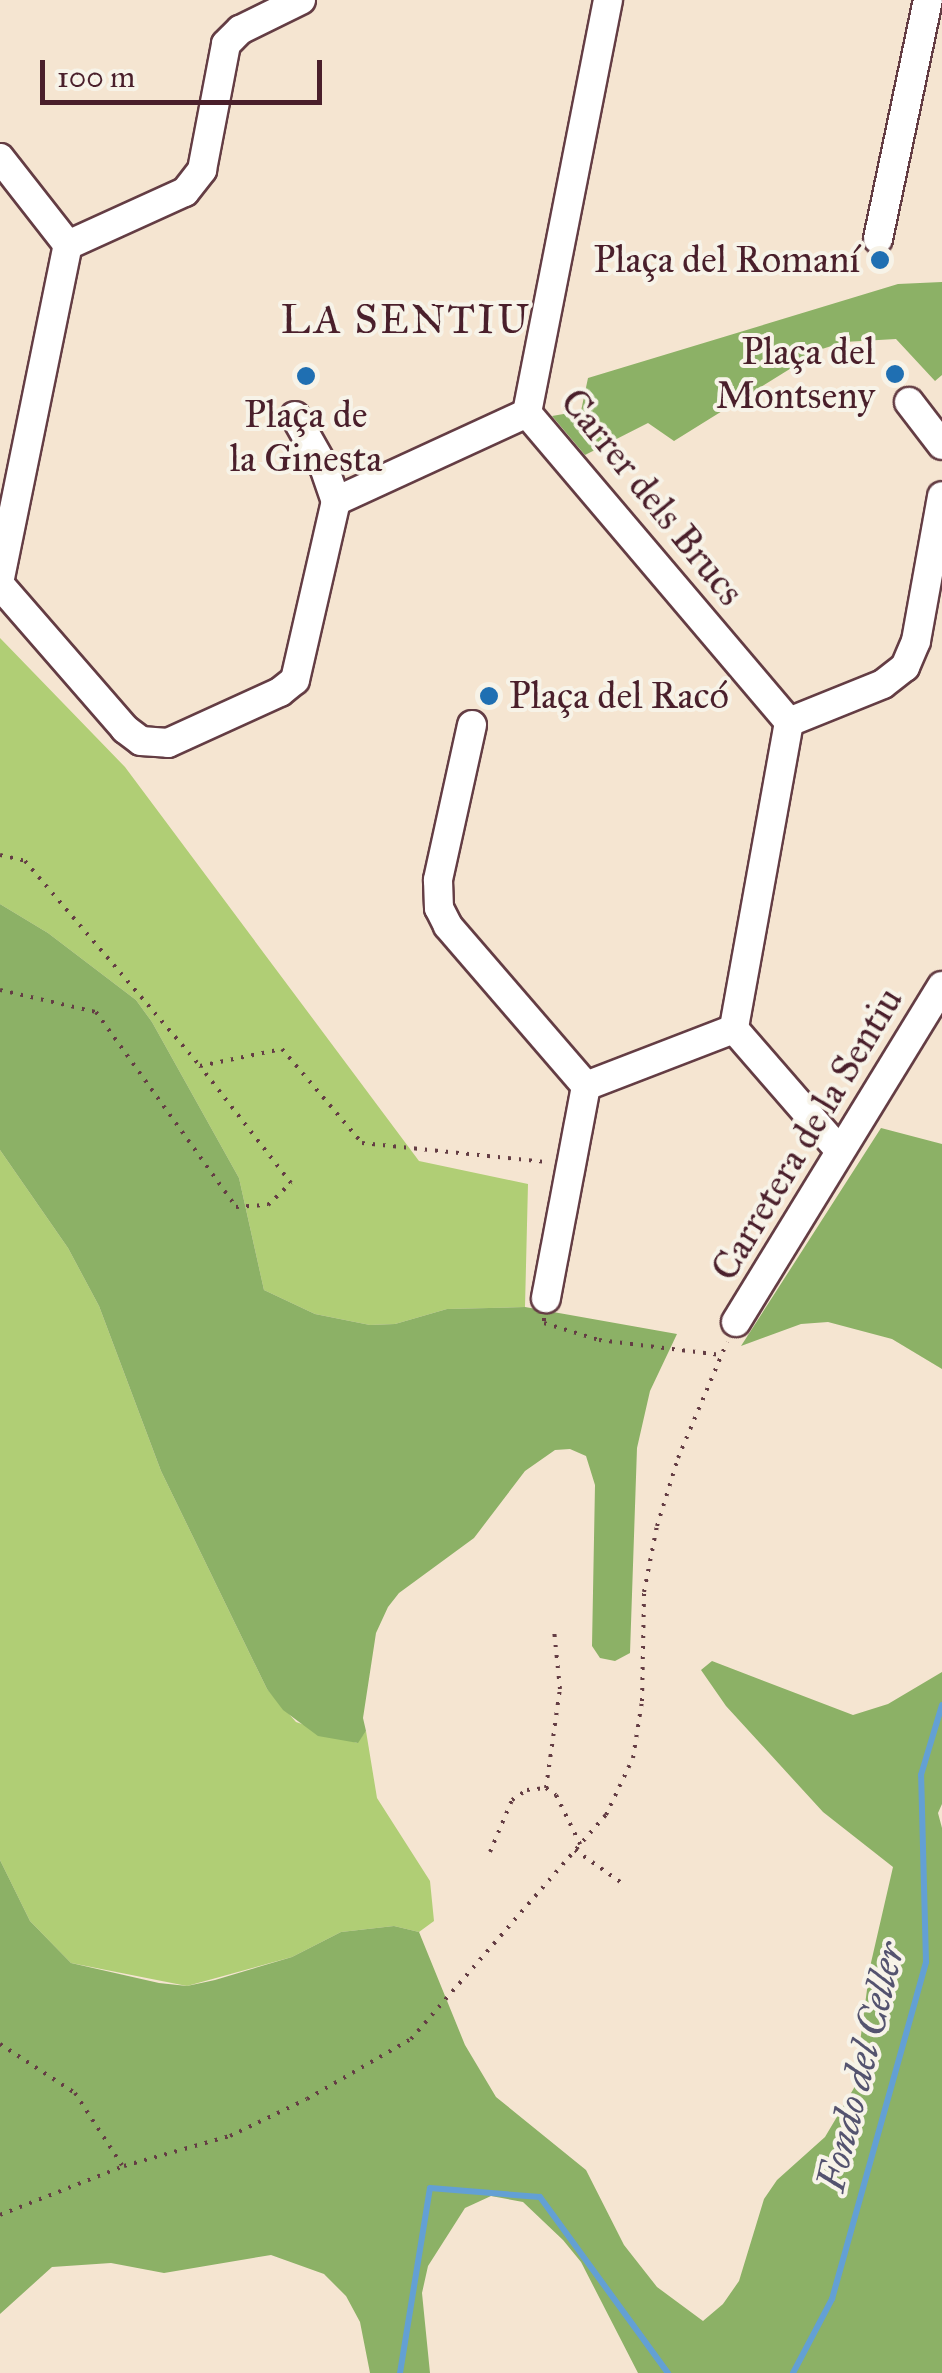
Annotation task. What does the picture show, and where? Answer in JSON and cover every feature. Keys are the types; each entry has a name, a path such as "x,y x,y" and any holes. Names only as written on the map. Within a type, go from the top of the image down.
{"street":[{"path":"68,245 186,192 202,170 226,44 240,30 300,0"},
{"name":"Carrer dels Brucs","path":"608,0 528,414 789,722"},
{"path":"878,239 928,0"},
{"path":"0,158 68,245 0,581 125,728 142,741 168,744 280,692 295,680 302,667 336,501 324,467 294,416"},
{"path":"908,402 942,445"},
{"path":"336,501 528,414"},
{"path":"734,1029 789,722 882,684 904,666 916,642 942,496"},
{"path":"472,724 438,880 439,908 448,926 586,1086"},
{"name":"Carretera de la Sentiu","path":"736,1322 942,986"},
{"path":"586,1086 734,1029"},
{"path":"734,1029 839,1150"},
{"path":"546,1298 586,1086"}],"path":[{"path":"0,856 24,861 200,1066 292,1182 268,1205 236,1206 96,1012 0,990"},
{"path":"200,1066 282,1049 362,1143 571,1164"},
{"path":"546,1298 544,1323 599,1340 721,1355"},
{"path":"0,2215 124,2166 230,2136 411,2040 606,1814 633,1758 642,1701 644,1592 657,1526 678,1458 736,1322"},
{"path":"546,1788 560,1689 554,1630"},
{"path":"490,1852 512,1800 527,1790 546,1788 556,1796 580,1844"},
{"path":"574,1850 622,1883"},
{"path":"0,2044 75,2094 124,2166"}],"green space":[{"path":"942,282 942,375 935,381 896,339 844,342 822,349 674,441 648,423 585,455 552,416 581,411 588,378 898,284"},
{"path":"0,638 125,767 419,1161 528,1184 525,1307 447,1309 395,1324 370,1325 315,1314 264,1290 239,1178 152,1022 136,1000 48,933 0,904"},
{"path":"0,904 48,933 136,1000 152,1022 239,1178 264,1290 315,1314 370,1325 395,1324 447,1309 525,1307 677,1334 650,1391 637,1448 630,1653 615,1661 600,1658 592,1646 595,1485 586,1456 570,1449 555,1450 525,1471 474,1538 399,1593 388,1607 376,1633 363,1718 366,1731 358,1743 318,1736 283,1710 267,1689 161,1471 99,1306 68,1248 0,1150"},
{"path":"881,1128 942,1144 942,1369 892,1339 828,1322 801,1324 741,1346"},
{"path":"0,1150 68,1248 99,1306 161,1471 267,1689 296,1722 357,1743 366,1731 377,1798 430,1881 434,1921 419,1932 394,1926 341,1932 292,1957 187,1986 71,1963 30,1921 0,1860"},
{"path":"712,1661 853,1715 888,1704 942,1672 942,1804 938,1813 942,1828 942,2373 638,2373 581,2262 563,2240 523,2202 491,2196 465,2208 428,2266 422,2293 430,2373 370,2373 360,2322 346,2296 324,2274 271,2255 164,2273 111,2263 52,2267 0,2314 0,1860 30,1921 71,1963 159,1983 187,1986 215,1980 292,1957 341,1932 394,1926 419,1932 465,2045 496,2097 586,2170 624,2245 657,2287 703,2321 723,2304 739,2281 764,2199 777,2180 825,2137 854,2088 870,1967 893,1867 823,1812 726,1706 701,1670"}],"waterway":[{"name":"Fondo del Celler","path":"793,2373 832,2299 926,1962 921,1775 942,1705"},
{"name":"Fondo del Celler","path":"400,2373 430,2188 540,2197 668,2373"}],"place":[{"name":"Plaça del Romaní","path":"880,260"},
{"name":"Plaça del Montseny","path":"895,374"},
{"name":"Plaça de la Ginesta","path":"306,376"},
{"name":"Plaça del Racó","path":"489,696"}],"district":[{"name":"LA SENTIU","path":"406,320"}]}
